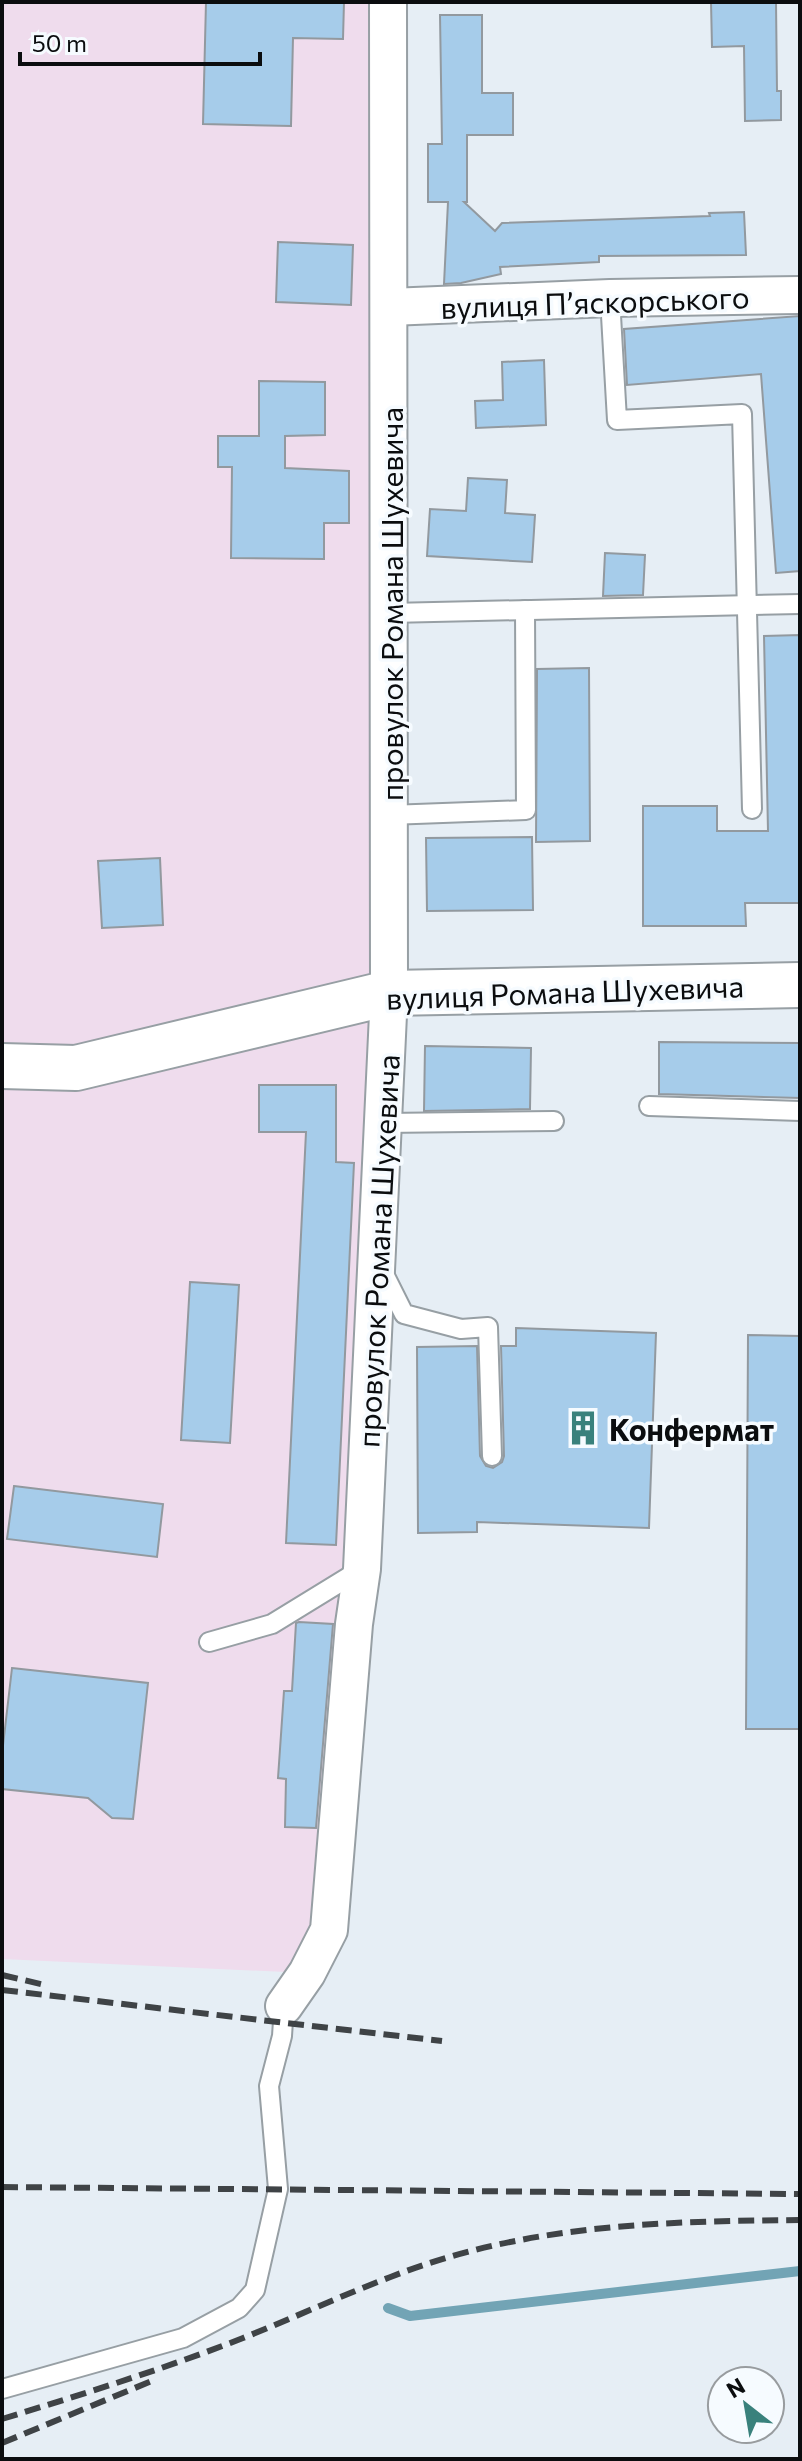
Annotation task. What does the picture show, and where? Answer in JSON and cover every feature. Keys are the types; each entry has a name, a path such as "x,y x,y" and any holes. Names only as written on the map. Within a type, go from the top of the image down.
{"street":[{"name":"провулок Романа Шухевича","path":"284,2006 307,1973 329,1930 354,1624 362,1569 389,993 388,2"},
{"name":"вулиця Пʼяскорського","path":"390,307 610,298 800,295"},
{"name":"вулиця Романа Шухевича","path":"2,1066 76,1068 389,993 800,985"}],"lane":[{"path":"610,298 617,420 742,414 752,809"},
{"path":"390,613 800,604"},
{"path":"389,815 526,810 525,610"},
{"path":"649,1106 800,1111"},
{"path":"384,1123 554,1121"},
{"path":"375,1257 404,1314 461,1329 488,1327 492,1456"},
{"path":"209,1642 272,1624 362,1569"},
{"path":"2,2389 183,2338 239,2308 255,2290 278,2189 269,2086 282,2036 284,2006"}],"shaded area":[{"path":"2,2 385,2 375,1257 307,1973 2,1959"}],"building":[{"path":"206,2 344,2 343,39 293,38 291,126 203,124"},
{"path":"711,2 776,2 777,91 781,91 781,120 745,121 744,46 712,47"},
{"path":"440,15 482,15 482,93 513,93 513,135 467,135 467,202 464,202 495,231 502,223 710,216 709,213 744,212 746,255 599,256 599,262 500,267 501,274 444,284 448,202 428,202 428,144 442,144"},
{"path":"278,242 353,245 351,305 276,302"},
{"path":"800,316 800,571 776,573 761,374 627,385 624,329"},
{"path":"544,360 546,425 476,428 475,401 503,400 502,362"},
{"path":"259,381 325,382 325,435 285,436 285,468 349,471 349,523 324,523 324,559 231,558 232,467 218,467 218,436 259,436"},
{"path":"468,478 507,480 505,513 535,515 532,562 427,556 430,509 466,511"},
{"path":"605,553 645,555 643,595 603,596"},
{"path":"800,635 800,903 745,903 746,926 643,926 643,806 717,806 717,831 768,831 764,636"},
{"path":"589,668 590,841 536,842 537,669"},
{"path":"532,837 533,910 427,911 426,838"},
{"path":"160,858 163,925 102,928 98,861"},
{"path":"659,1042 800,1043 800,1098 659,1094"},
{"path":"425,1046 531,1048 530,1109 424,1111"},
{"path":"259,1085 336,1085 336,1162 354,1163 336,1545 286,1543 306,1132 259,1132"},
{"path":"190,1282 239,1285 230,1443 181,1440"},
{"name":"Конфермат","path":"516,1328 656,1333 649,1528 477,1522 477,1532 418,1533 417,1347 477,1346 480,1456 486,1466 493,1468 502,1462 504,1456 501,1346 516,1346"},
{"path":"748,1335 800,1336 800,1729 746,1729"},
{"path":"14,1486 163,1504 157,1557 7,1539"},
{"path":"296,1623 333,1624 316,1828 285,1827 286,1779 278,1778 284,1691 292,1691"},
{"path":"12,1668 148,1683 133,1819 112,1818 88,1798 2,1789 2,1754"}],"waterway":[{"path":"388,2308 410,2316 800,2271"}],"railway":[{"path":"2,1975 45,1985"},
{"path":"2,1990 442,2041"},
{"path":"2,2187 800,2194"},
{"path":"2,2419 183,2360 387,2278 475,2250 555,2234 637,2225 800,2220"},
{"path":"2,2443 154,2380"}],"place":[{"name":"Конфермат","path":"583,1428"}]}
